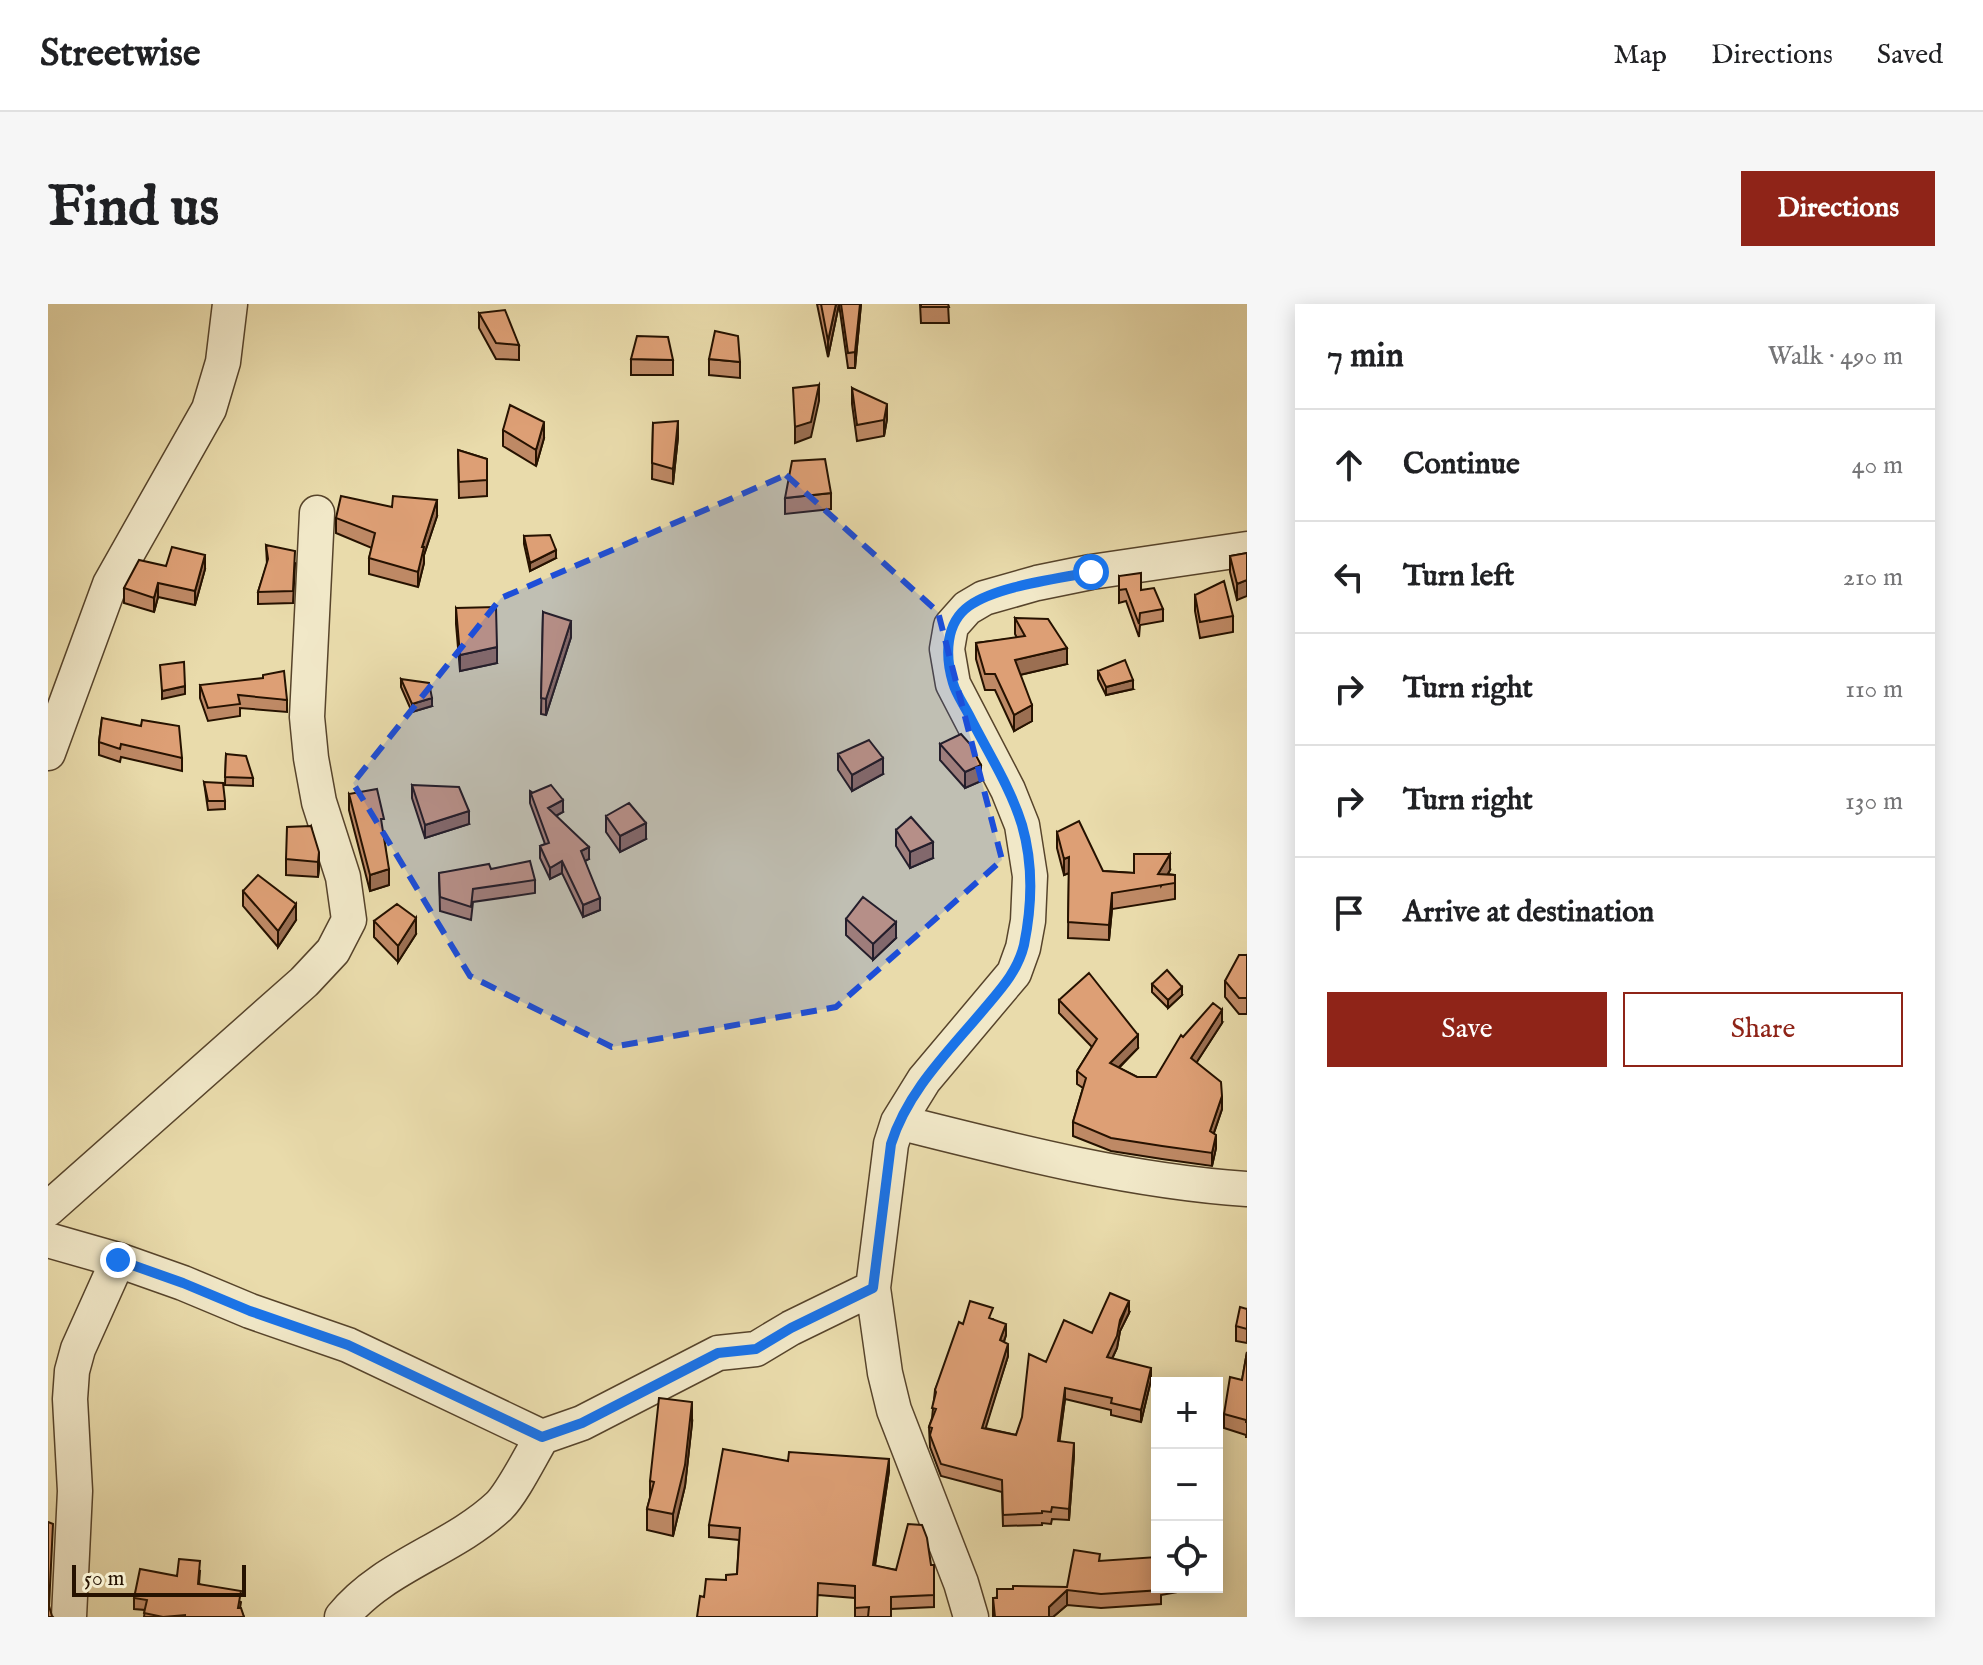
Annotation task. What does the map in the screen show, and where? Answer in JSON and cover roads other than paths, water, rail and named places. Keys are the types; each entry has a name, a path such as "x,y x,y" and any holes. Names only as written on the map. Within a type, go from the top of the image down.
{"street":[{"path":"48,753 110,584 209,409 223,362 230,304"},
{"path":"48,1209 304,982 333,951 349,920 343,877 319,802 308,731 317,513"},
{"path":"971,1617 961,1583 894,1410 885,1373 873,1288 891,1144 898,1122 924,1080 1014,973 1028,921 1030,876 1022,825 1008,790 953,684 947,649 951,626 967,608 984,598 1037,583 1247,549"},
{"path":"898,1122 1016,1152 1088,1166 1190,1185 1247,1189"},
{"path":"48,1240 118,1260 348,1345 542,1437"},
{"path":"69,1617 75,1491 70,1399 72,1371 78,1349 118,1260"},
{"path":"342,1617 381,1580 449,1542 501,1504 542,1437 582,1423 718,1353 756,1349 791,1328 873,1288"}]}
